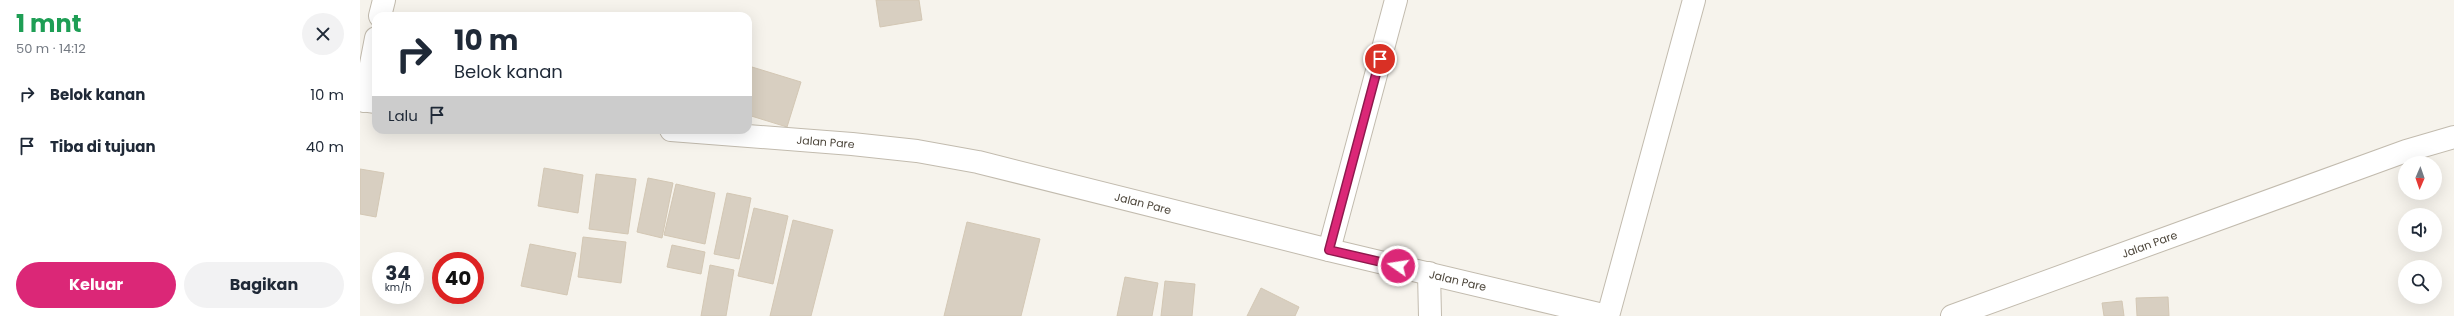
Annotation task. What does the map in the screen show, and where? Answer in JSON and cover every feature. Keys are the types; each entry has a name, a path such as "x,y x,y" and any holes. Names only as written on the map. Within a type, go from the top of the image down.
{"street":[{"path":"381,12 384,0"},
{"path":"1329,250 1396,0"},
{"path":"1608,316 1694,0"},
{"path":"367,101 372,66"},
{"name":"Jalan Pare","path":"723,134 852,144 917,151 978,162 1329,250 1608,316"},
{"name":"Jalan Pare","path":"1952,316 2107,258 2346,175 2406,151 2454,137"},
{"path":"1429,273 1430,316"}],"building":[{"path":"876,0 919,0 922,20 880,27"},
{"path":"752,67 801,82 787,127 752,116"},
{"path":"544,168 583,175 578,213 538,206"},
{"path":"360,169 384,173 376,217 360,214"},
{"path":"596,174 636,179 628,234 589,229"},
{"path":"648,178 673,183 662,238 637,232"},
{"path":"676,184 715,193 705,244 664,235"},
{"path":"727,193 751,198 739,259 714,254"},
{"path":"754,208 788,216 773,284 738,276"},
{"path":"793,220 833,230 811,316 770,316"},
{"path":"967,222 1040,239 1021,316 944,316"},
{"path":"583,237 626,242 621,283 578,277"},
{"path":"530,244 576,253 567,295 521,286"},
{"path":"672,245 705,252 701,274 667,267"},
{"path":"710,265 734,270 726,316 701,316"},
{"path":"1125,277 1158,283 1152,316 1117,316"},
{"path":"1165,281 1195,284 1192,316 1161,316"},
{"path":"1261,288 1299,307 1295,316 1247,316"},
{"path":"2168,297 2169,316 2137,316 2136,298"},
{"path":"2122,301 2124,316 2104,316 2102,303"}],"route":[{"path":"1380,59 1329,250 1398,266"}]}
